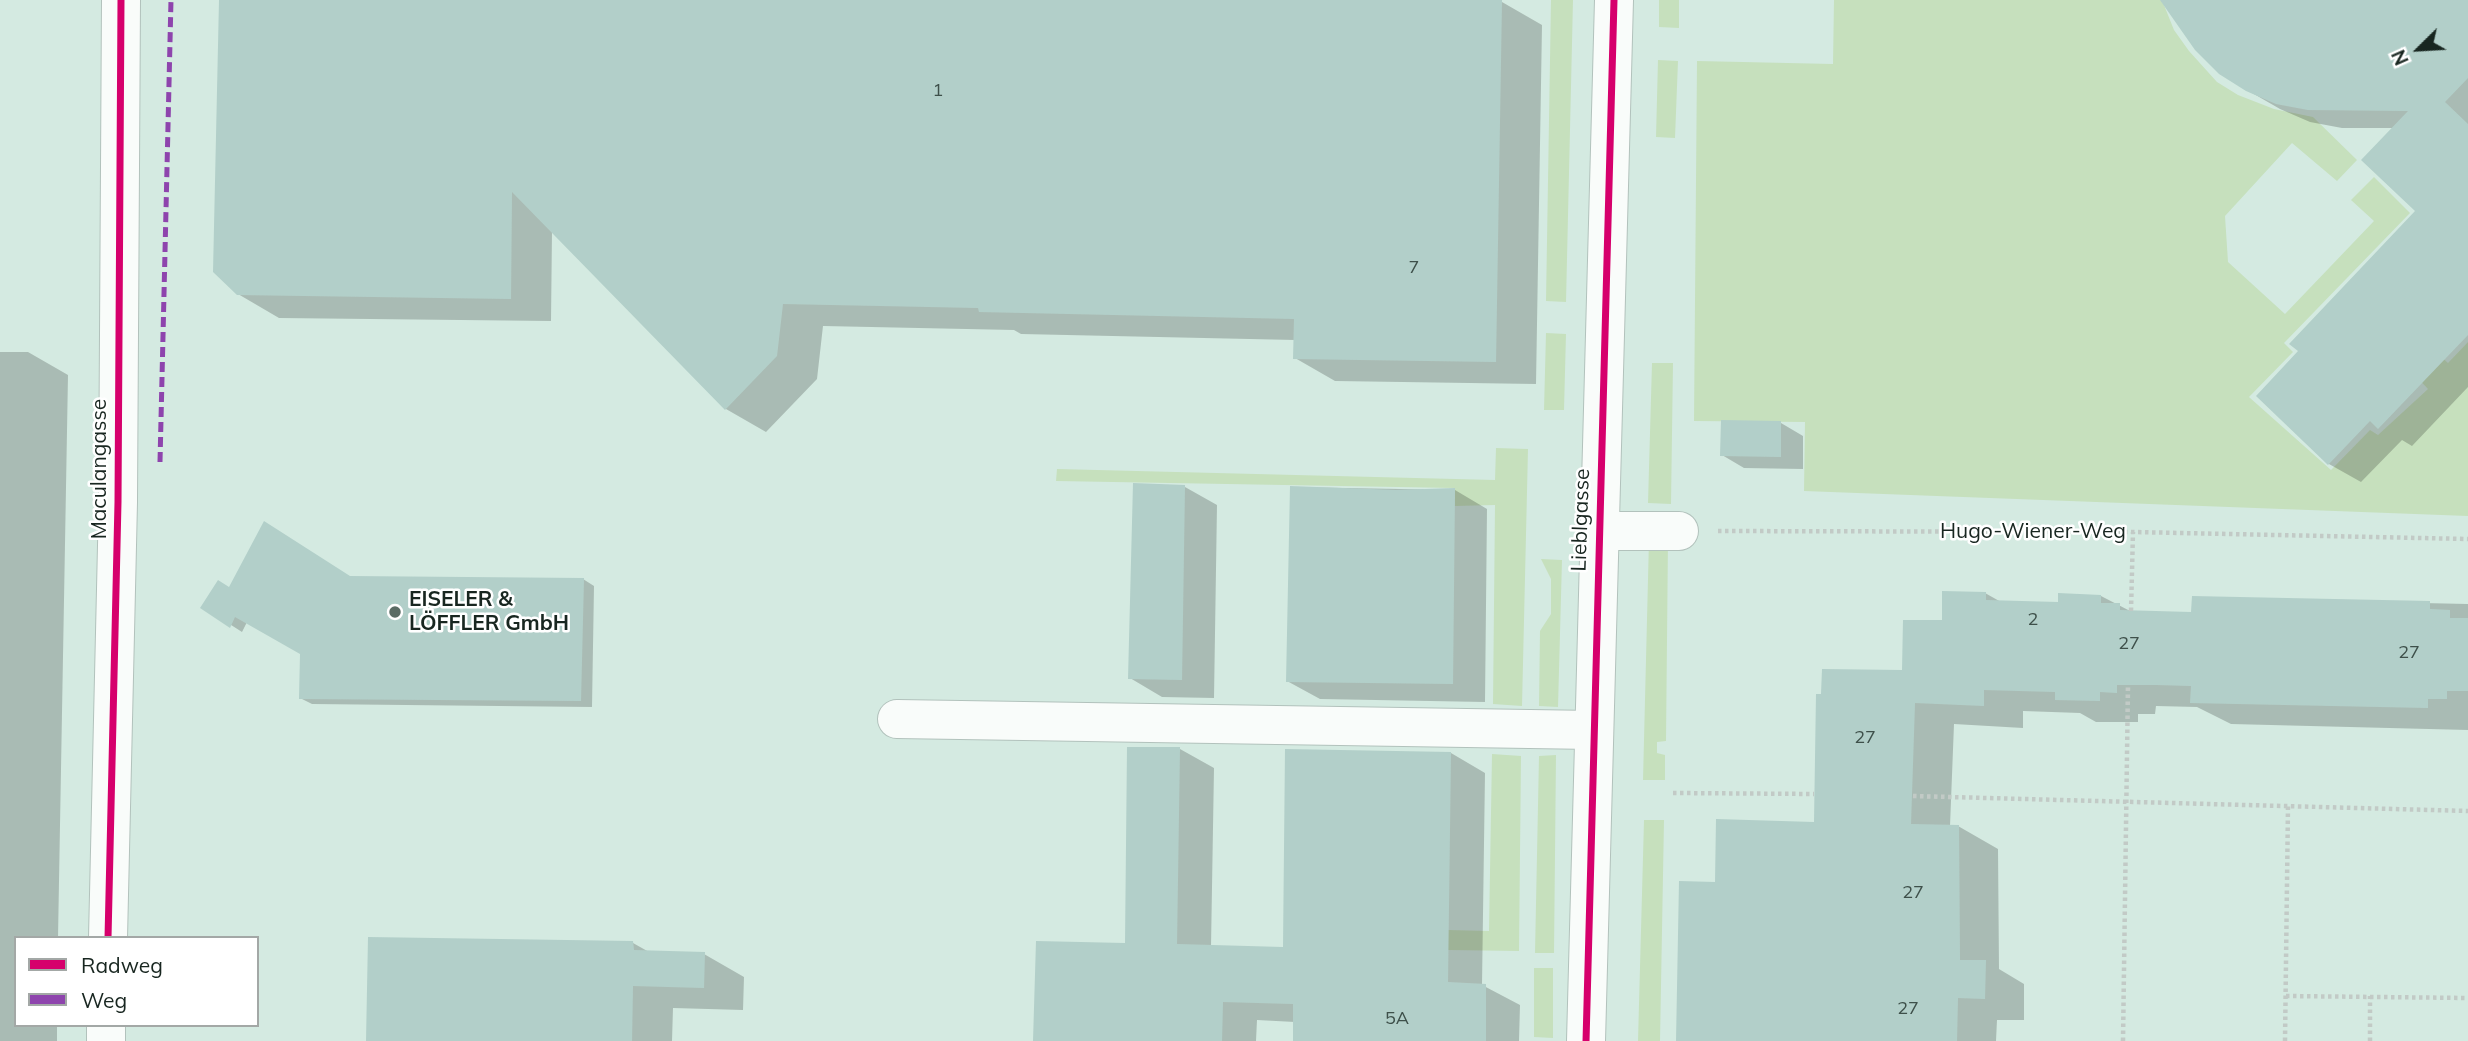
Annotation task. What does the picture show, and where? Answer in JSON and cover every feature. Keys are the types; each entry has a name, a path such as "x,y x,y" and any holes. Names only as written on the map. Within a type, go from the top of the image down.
{"street":[{"name":"Maculangasse","path":"108,936 118,515 121,0"},
{"name":"Lieblgasse","path":"1586,1041 1614,0"},
{"path":"1598,531 1679,531"},
{"path":"897,719 1593,730"}],"path":[{"path":"2131,611 2133,532"},
{"path":"2123,1041 2128,684"},
{"path":"1673,793 1814,794"},
{"path":"1913,796 2468,811"},
{"path":"2285,1041 2288,805"},
{"path":"2286,996 2468,998"},
{"path":"2370,1041 2371,996"}],"green space":[{"path":"1551,0 1573,0 1566,302 1546,301"},
{"path":"1659,0 1679,0 1679,28 1659,27"},
{"path":"1834,0 2162,0 2174,30 2217,82 2238,95 2274,109 2313,117 2357,160 2337,181 2292,143 2225,216 2228,262 2285,314 2374,221 2351,200 2374,177 2410,213 2284,343 2293,352 2249,397 2331,470 2370,430 2378,435 2428,389 2394,353 2413,331 2448,363 2468,342 2468,516 1804,491 1805,422 1694,421 1697,61 1833,64"},
{"path":"1658,60 1678,61 1675,138 1656,137"},
{"path":"1546,333 1566,334 1564,410 1544,410"},
{"path":"1652,363 1673,363 1671,504 1648,503"},
{"path":"1496,448 1528,449 1522,706 1493,704 1495,505 1455,506 1455,488 1056,481 1057,469 1495,480"},
{"path":"1649,539 1668,539 1666,741 1657,742 1657,753 1665,755 1665,780 1643,780"},
{"path":"1541,559 1562,560 1558,707 1539,706 1540,631 1551,614 1551,579"},
{"path":"1492,754 1521,756 1519,951 1448,950 1448,930 1489,931"},
{"path":"1556,755 1554,953 1535,953 1539,756"},
{"path":"1644,820 1664,820 1660,1041 1638,1041"},
{"path":"1534,968 1553,968 1553,1038 1534,1037"}],"building":[{"path":"219,0 1502,0 1496,362 1293,359 1294,319 979,312 978,308 783,304 777,356 725,410 512,192 511,299 237,295 213,272"},
{"path":"2160,0 2468,0 2468,78 2445,102 2468,124 2468,335 2378,429 2370,421 2328,465 2256,396 2298,351 2289,344 2415,211 2361,160 2408,111 2308,110 2276,104 2246,91 2219,74 2195,50"},
{"path":"1721,420 1781,421 1781,457 1720,456"},
{"path":"1133,483 1185,485 1182,680 1128,679"},
{"path":"1290,486 1396,490 1455,488 1453,684 1286,682"},
{"name":"EISELER & LÖFFLER GmbH","path":"264,521 350,576 584,578 581,701 299,699 300,654 235,617 230,628 200,608 218,580 229,587"},
{"path":"1942,591 1986,592 1986,600 2058,602 2058,593 2101,595 2101,603 2120,603 2120,610 2191,612 2192,596 2430,601 2430,609 2450,610 2450,618 2468,618 2468,691 2447,691 2447,699 2428,699 2428,708 2190,703 2191,686 2157,685 2117,685 2117,693 2100,692 2100,701 2055,700 2055,692 1984,690 1984,706 1915,703 1911,824 1959,825 1960,960 1986,960 1985,999 1958,998 1957,1041 1676,1041 1679,881 1715,882 1716,819 1814,822 1816,694 1821,694 1822,669 1902,670 1903,620 1942,620"},
{"path":"1127,747 1180,747 1177,944 1283,947 1285,749 1451,752 1448,982 1486,984 1486,1041 1293,1041 1293,1004 1223,1002 1222,1041 1033,1041 1036,941 1125,943"},
{"path":"368,937 633,941 634,950 705,952 704,988 633,986 632,1041 366,1041"}],"marked path":[{"path":"160,462 171,0"}],"cycle path":[{"path":"108,936 118,502 121,0"},
{"path":"1586,1041 1614,0"}],"place":[{"name":"EISELER & LÖFFLER GmbH","path":"395,612"}]}
